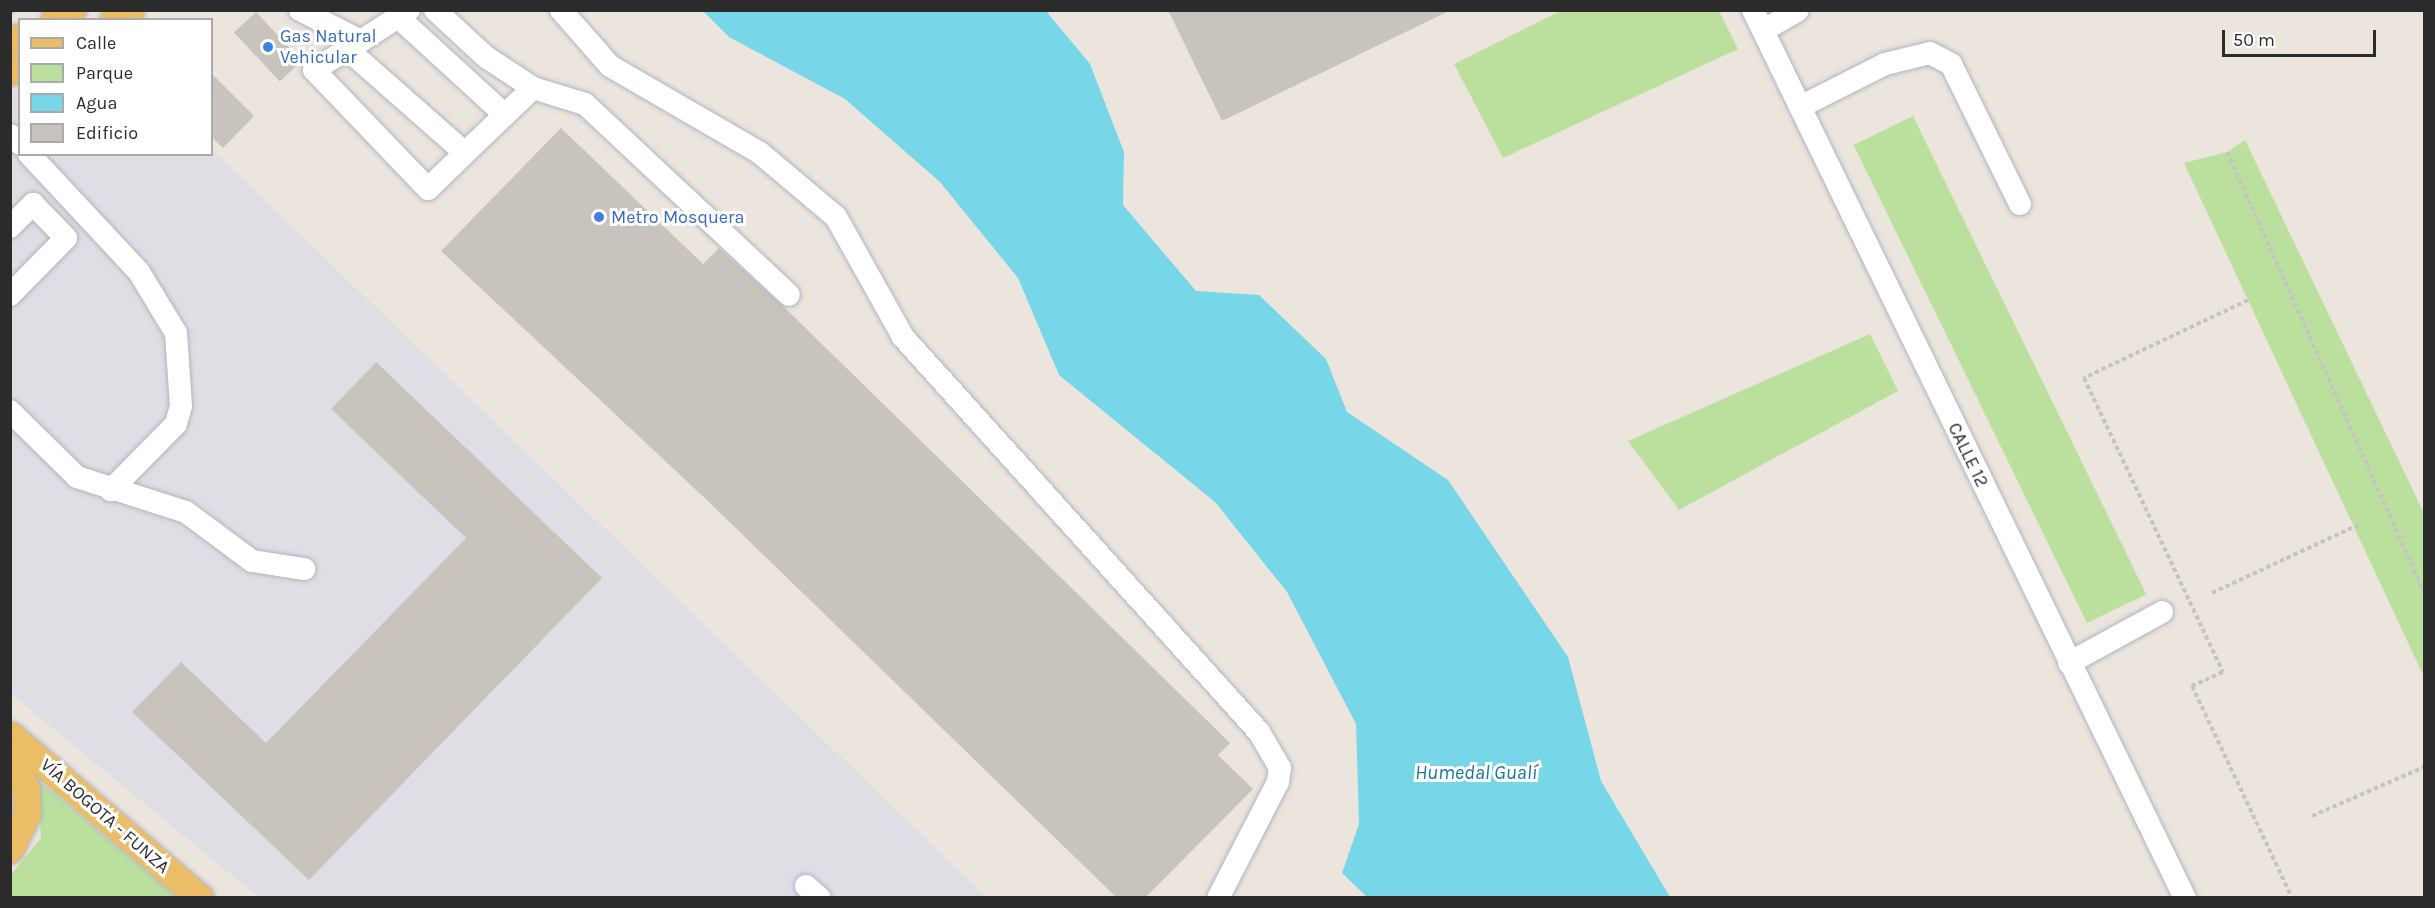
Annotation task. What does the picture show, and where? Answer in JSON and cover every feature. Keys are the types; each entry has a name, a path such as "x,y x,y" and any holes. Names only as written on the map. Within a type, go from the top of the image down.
{"main road":[{"path":"58,18 72,10"},
{"path":"116,18 130,10"},
{"name":"VÍA BOGOTA - FUNZA","path":"10,735 200,897"},
{"path":"10,754 26,789 27,814 10,849"}],"street":[{"path":"300,10 354,45 465,153"},
{"path":"435,10 486,57 533,88 585,104 789,295"},
{"path":"561,10 610,66 760,153 836,217 903,337 1259,732 1280,768 1278,782 1218,897"},
{"path":"1759,20 1798,10"},
{"path":"505,115 404,14 314,70 428,189 465,153 505,115 533,88"},
{"name":"CALLE 12","path":"1759,20 2069,663 2186,897"},
{"path":"1800,107 1885,64 1930,53 1951,64 2019,204"},
{"path":"31,156 139,272 176,333 181,406 176,424 111,490"},
{"path":"10,227 33,204 66,238 10,295"},
{"path":"10,411 77,477 111,490 186,512 252,561 304,569"},
{"path":"2069,663 2162,612"}],"path":[{"path":"10,13 15,10"},
{"path":"2227,152 2424,592"},
{"path":"2248,300 2084,378 2223,672 2192,686 2292,897"},
{"path":"2212,593 2358,525"},
{"path":"2312,816 2424,766"}],"shaded area":[{"path":"18,90 18,156 213,156 213,150 986,897 258,897 11,694 10,94"}],"green space":[{"path":"1560,11 1719,11 1738,49 1503,158 1454,64"},
{"path":"1913,116 2146,594 2087,623 1854,145"},
{"path":"2245,140 2424,513 2424,677 2184,163 2227,152"},
{"path":"1870,334 1898,391 1679,510 1628,441"},
{"path":"38,780 177,897 11,897 10,876 41,838"}],"water":[{"name":"Humedal Gualí","path":"703,11 1046,11 1090,64 1124,152 1123,205 1196,291 1259,295 1326,359 1347,412 1448,480 1568,657 1601,781 1670,897 1367,897 1342,873 1359,824 1356,724 1287,592 1215,502 1059,375 1018,278 940,182 845,99 729,37"}],"building":[{"path":"1168,10 1451,10 1222,121"},
{"name":"Gas Natural Vehicular","path":"256,12 302,61 280,81 234,32"},
{"path":"213,75 254,116 223,148 213,138"},
{"path":"561,128 703,264 719,248 784,307 1230,743 1218,755 1253,789 1146,897 1116,897 710,503 441,251"},
{"path":"376,362 602,578 309,880 132,712 181,662 266,743 466,538 331,409"}],"place":[{"name":"Gas Natural Vehicular","path":"268,47"},
{"name":"Metro Mosquera","path":"599,217"}]}
